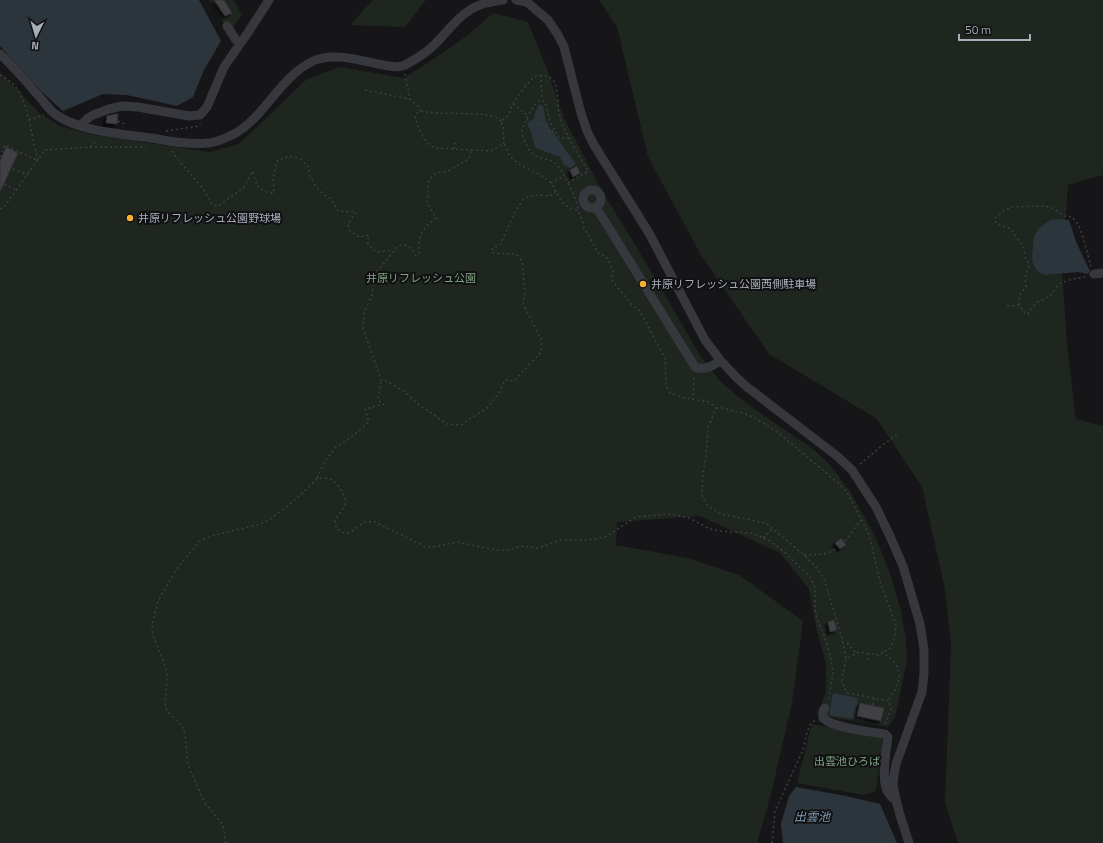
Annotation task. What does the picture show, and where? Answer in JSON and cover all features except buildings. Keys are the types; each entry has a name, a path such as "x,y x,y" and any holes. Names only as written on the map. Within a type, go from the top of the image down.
{"street":[{"path":"83,126 84,122 88,118 109,109 122,106 138,107 189,116 200,114 207,107 224,67 269,0"},
{"path":"0,54 13,66 54,113 65,120 106,131 192,144 210,143 236,133 251,122 287,80 314,61 336,56 390,66 404,66 431,47 454,22 467,12 478,6 503,0"},
{"path":"516,0 526,2 548,20 558,35 564,47 581,113 591,138 649,233 705,340 721,361 747,387 826,447 852,470 876,507 889,534 903,566 920,624 924,649 922,692 896,764 893,785 900,815 910,843"},
{"path":"227,26 236,40"},
{"path":"596,207 695,367 705,369 721,361"},
{"path":"825,708 823,711 823,718 830,723 885,734 888,737 884,766 885,784 889,796 896,800"}],"path":[{"path":"405,73 410,99"},
{"path":"0,75 15,85 23,101 38,161"},
{"path":"541,75 542,100 545,102 550,122 559,138 569,138"},
{"path":"501,121 508,117 512,104 533,78 541,75 548,76 552,79 556,85 561,123 588,171 568,183"},
{"path":"365,90 410,99 418,106 420,111"},
{"path":"542,100 538,101 528,116 522,132 531,153 537,157 555,163 562,172 576,199 578,210 584,223 584,228 599,254 606,256 613,270 611,279 632,304 640,311 665,358 666,386 670,393 693,400 709,402 716,408 728,409 757,419 780,434 847,492 869,534 881,585 896,625 895,634 890,648 878,654 859,652 846,659"},
{"path":"512,104 528,116"},
{"path":"420,111 434,113 481,114 496,117 501,121 503,127 504,144 510,155 518,163 551,183 562,203 572,209 578,210"},
{"path":"420,111 417,113 415,118 425,140 430,146 435,148 490,151 504,144"},
{"path":"28,120 47,114"},
{"path":"539,124 543,122 550,133 554,131"},
{"path":"90,147 106,131"},
{"path":"170,141 169,147 178,160 194,176 209,197 212,205 219,206 244,187 253,171 257,186 265,192 274,192 273,180 277,161 289,156 300,159 308,166 310,176 315,185 332,200 338,211 356,212 348,224 349,230 359,237 369,235 367,242 371,248 376,251 381,253 389,250 394,251"},
{"path":"454,142 454,149"},
{"path":"0,157 5,145 38,161"},
{"path":"0,210 4,207 46,150 90,147 146,147"},
{"path":"226,843 224,825 205,803 188,765 185,734 182,726 167,711 165,702 167,676 166,668 152,626 158,601 178,567 200,542 211,536 257,525 270,520 296,499 317,479 325,461 336,447 349,439 369,422 365,409 384,404 378,400 381,380 363,328 364,314 372,294 375,274 398,246 406,245 411,248 415,255 418,255 420,252 419,239 425,226 436,218 427,203 428,180 436,173 448,171 469,159 471,150"},
{"path":"13,169 28,175"},
{"path":"551,183 564,176"},
{"path":"0,182 16,190"},
{"path":"381,380 386,381 404,391 418,404 447,424 460,425 487,408 499,393 505,380 514,381 541,352 542,341 523,304 525,293 522,261 516,254 492,253 492,249 500,245 516,210 524,198 537,195 550,196 556,191"},
{"path":"1045,206 1052,208 1064,216 1072,217 1081,230 1098,273 1061,283 1051,294 1036,303 1028,314 1025,313 1018,305 1020,295 1026,287 1026,278 1029,267 1028,263 1025,257 1024,248 1011,229 996,223 995,218 1012,207 1045,206"},
{"path":"1007,306 1018,305"},
{"path":"693,400 694,377"},
{"path":"716,408 708,428 706,456 702,479 702,494 706,504 721,514 766,523 816,567 824,579 842,642 846,659 842,681 847,693 889,701"},
{"path":"852,470 898,434"},
{"path":"317,479 332,479 346,498 345,504 335,520 336,527 340,531 348,533 366,521 375,522 426,547 457,542 496,550 508,550 522,546 538,548 560,540 587,540 605,536 636,517 671,514 689,518 720,531 750,533 763,538 782,551 811,578 815,588 815,609 817,619 830,655 832,670 831,686 828,702 825,708"},
{"path":"845,541 861,520"},
{"path":"763,538 773,528"},
{"path":"804,555 825,554 832,552 837,548"},
{"path":"842,642 848,644 856,653"},
{"path":"882,653 889,657 898,666 899,673 896,686 889,698 891,710 885,724 885,734"},
{"path":"868,660 869,654"},
{"path":"873,705 874,698"},
{"path":"772,843 775,811 803,750 807,732 814,721 823,718"}],"green space":[{"path":"209,0 233,0 242,14 230,33"},
{"path":"373,0 426,0 405,27 350,25"},
{"path":"599,0 1103,0 1103,175 1068,185 1062,270 1067,344 1076,419 1103,426 1103,843 958,843 945,803 951,644 945,589 922,487 877,419 769,354 701,255 648,157 617,27"},
{"name":"井原リフレッシュ公園","path":"493,13 528,22 547,69 564,118 607,199 701,357 720,381 750,406 813,449 831,466 851,493 874,534 890,573 900,607 906,638 907,661 895,717 888,727 817,715 826,692 826,664 816,627 809,589 780,553 700,516 617,522 616,545 687,558 739,575 803,621 792,703 771,794 757,843 0,843 0,72 15,88 21,92 39,113 60,126 94,135 210,152 239,144 307,79 340,67 404,78 461,40"},
{"name":"出雲池ひろば","path":"812,724 883,738 876,791 864,795 797,783"}],"water":[{"path":"0,0 199,0 221,41 204,70 193,97 177,106 127,95 103,94 63,111 42,92 0,46"},
{"path":"539,105 543,105 545,117 549,127 576,164 570,168 564,165 560,157 536,148 527,123 535,118 534,115"},
{"path":"1051,220 1069,220 1077,244 1090,271 1088,274 1078,272 1045,275 1038,272 1033,264 1032,255 1034,237 1040,227"},
{"path":"833,693 858,698 855,717 865,719 865,721 829,715"},
{"name":"出雲池","path":"796,787 880,804 897,843 783,843 781,824 789,796"}],"place":[{"name":"井原リフレッシュ公園野球場","path":"130,218"},
{"name":"井原リフレッシュ公園西側駐車場","path":"643,284"}]}
